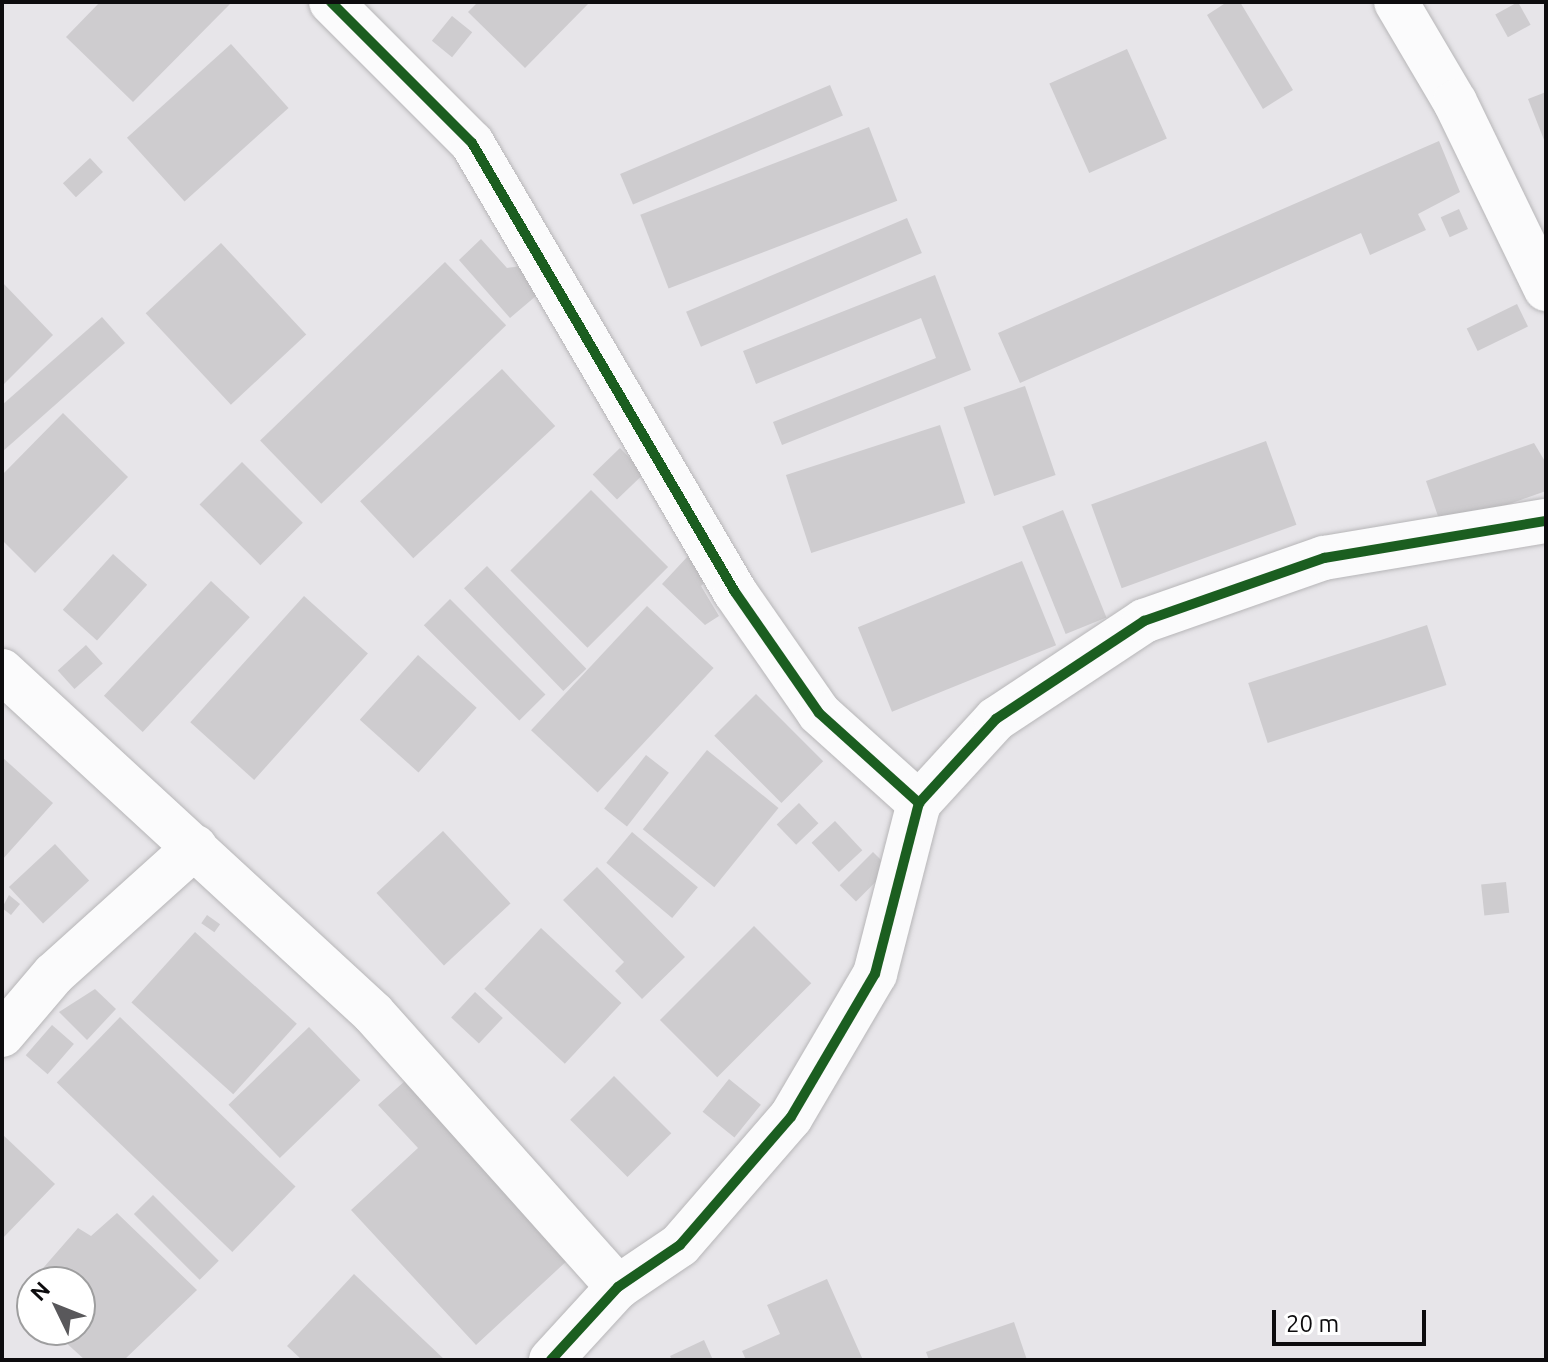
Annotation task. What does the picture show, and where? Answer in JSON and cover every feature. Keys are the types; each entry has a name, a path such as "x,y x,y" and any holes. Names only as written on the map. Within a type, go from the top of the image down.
{"street":[{"path":"331,2 472,143 743,604 819,713 919,803"},
{"path":"1396,2 1455,102 1546,289"},
{"path":"551,1360 618,1287 680,1245 791,1117 875,974 919,803 996,719 1144,621 1324,558 1546,521"},
{"path":"2,671 373,1013 618,1287"},
{"path":"2,1035 54,974 195,847"}],"building":[{"path":"100,2 232,2 133,102 66,37"},
{"path":"478,2 590,2 525,68 468,12"},
{"path":"1227,2 1240,2 1293,90 1263,109 1207,15"},
{"path":"1518,2 1531,25 1508,37 1495,15"},
{"path":"452,16 472,32 452,57 432,41"},
{"path":"231,44 289,108 185,202 127,138"},
{"path":"1127,49 1167,139 1089,173 1049,84"},
{"path":"830,85 843,115 633,204 620,174"},
{"path":"1546,92 1546,145 1528,99"},
{"path":"869,127 897,201 669,289 640,215"},
{"path":"1439,141 1460,192 1418,214 1426,230 1370,255 1361,233 1020,383 998,333"},
{"path":"90,158 103,172 76,197 63,183"},
{"path":"1459,209 1468,229 1450,237 1441,217"},
{"path":"907,218 922,253 701,347 686,312"},
{"path":"481,239 507,268 522,266 543,290 510,318 459,260"},
{"path":"221,243 306,334 231,405 146,313"},
{"path":"445,262 506,325 321,504 260,441"},
{"path":"935,275 971,370 782,445 773,422 936,358 921,318 756,384 743,351"},
{"path":"2,282 53,335 2,386"},
{"path":"1517,304 1528,326 1478,351 1467,329"},
{"path":"102,317 125,343 2,452 2,405"},
{"path":"502,369 555,426 413,558 360,501"},
{"path":"1025,386 1056,475 994,496 964,407"},
{"path":"63,413 128,477 35,573 2,540 2,475"},
{"path":"940,425 965,503 811,553 786,475"},
{"path":"1266,441 1296,525 1122,588 1091,505"},
{"path":"1534,443 1546,463 1546,491 1442,528 1426,481"},
{"path":"620,448 644,473 617,500 593,474"},
{"path":"242,462 303,523 260,565 200,504"},
{"path":"591,490 668,567 587,648 510,571"},
{"path":"1063,510 1106,618 1066,634 1022,526"},
{"path":"113,554 147,585 97,641 63,610"},
{"path":"688,556 710,577 701,586 719,616 705,625 662,584"},
{"path":"1022,561 1056,645 892,712 858,627"},
{"path":"487,566 586,669 563,691 464,588"},
{"path":"211,581 250,617 143,732 104,696"},
{"path":"304,596 368,654 254,780 190,722"},
{"path":"450,599 545,694 519,721 424,625"},
{"path":"647,606 714,668 598,792 531,730"},
{"path":"1427,625 1446,685 1268,743 1248,683"},
{"path":"86,645 103,664 74,689 58,670"},
{"path":"418,655 477,708 418,773 360,720"},
{"path":"756,694 823,761 781,803 714,736"},
{"path":"707,750 778,808 714,887 643,829"},
{"path":"646,755 669,773 627,826 604,809"},
{"path":"2,757 53,803 2,860"},
{"path":"799,803 818,823 796,845 777,825"},
{"path":"835,821 862,850 839,872 812,843"},
{"path":"443,831 511,903 444,965 376,893"},
{"path":"632,832 698,887 672,918 606,863"},
{"path":"55,844 89,881 43,924 9,887"},
{"path":"873,852 889,868 856,901 840,885"},
{"path":"597,867 685,957 642,999 615,971 624,962 563,900"},
{"path":"1506,882 1509,913 1484,915 1481,885"},
{"path":"9,895 20,904 11,915 2,908"},
{"path":"207,915 220,924 214,932 201,923"},
{"path":"754,926 811,983 717,1077 660,1020"},
{"path":"541,928 621,1003 565,1064 484,989"},
{"path":"195,932 297,1024 233,1094 131,1003"},
{"path":"95,989 116,1009 87,1040 59,1012"},
{"path":"475,992 503,1018 479,1044 451,1018"},
{"path":"120,1017 296,1186 232,1252 57,1082"},
{"path":"52,1025 74,1044 48,1074 26,1055"},
{"path":"309,1027 360,1080 280,1158 228,1105"},
{"path":"614,1076 671,1133 627,1177 570,1120"},
{"path":"729,1079 761,1105 734,1137 703,1112"},
{"path":"406,1080 570,1258 476,1345 351,1210 418,1148 378,1105"},
{"path":"2,1134 55,1184 2,1239"},
{"path":"153,1195 219,1261 200,1280 134,1214"},
{"path":"117,1213 197,1290 124,1360 85,1360 70,1346 96,1346 96,1266 45,1266 78,1228 91,1236"},
{"path":"354,1274 445,1360 302,1360 287,1346"},
{"path":"827,1279 863,1360 746,1360 742,1351 780,1334 767,1305"},
{"path":"1014,1322 1027,1360 929,1360 926,1352"},
{"path":"704,1340 713,1360 672,1360 670,1356"}],"cycle path":[{"path":"331,2 472,143 735,592 819,713 919,803"},
{"path":"551,1360 618,1287 680,1245 791,1117 875,974 919,803 996,719 1144,621 1324,558 1546,521"}]}
